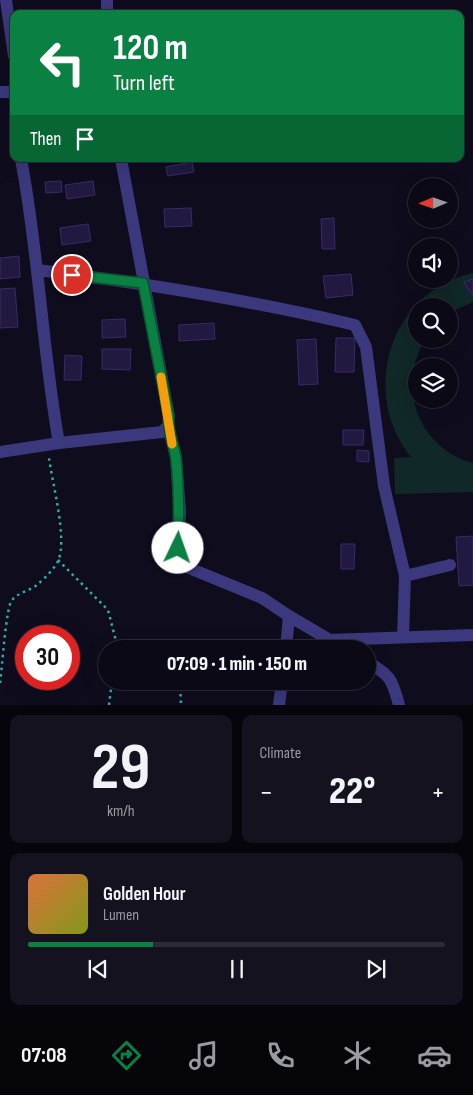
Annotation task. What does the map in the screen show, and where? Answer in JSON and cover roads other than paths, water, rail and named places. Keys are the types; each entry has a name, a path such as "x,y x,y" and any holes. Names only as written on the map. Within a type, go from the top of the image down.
{"street":[{"path":"5,6 10,34"},
{"path":"22,162 37,270 54,444"},
{"path":"122,162 169,417 168,426 176,457 180,512 178,548 189,568 262,598 329,640 473,636"},
{"path":"37,270 143,283 294,310 355,325 366,347 384,486 405,576 403,637"},
{"path":"0,452 162,432 168,426"},
{"path":"405,576 450,565"},
{"path":"287,640 289,616"},
{"path":"376,667 385,672 393,682 399,703"},
{"path":"279,705 281,690"}]}
